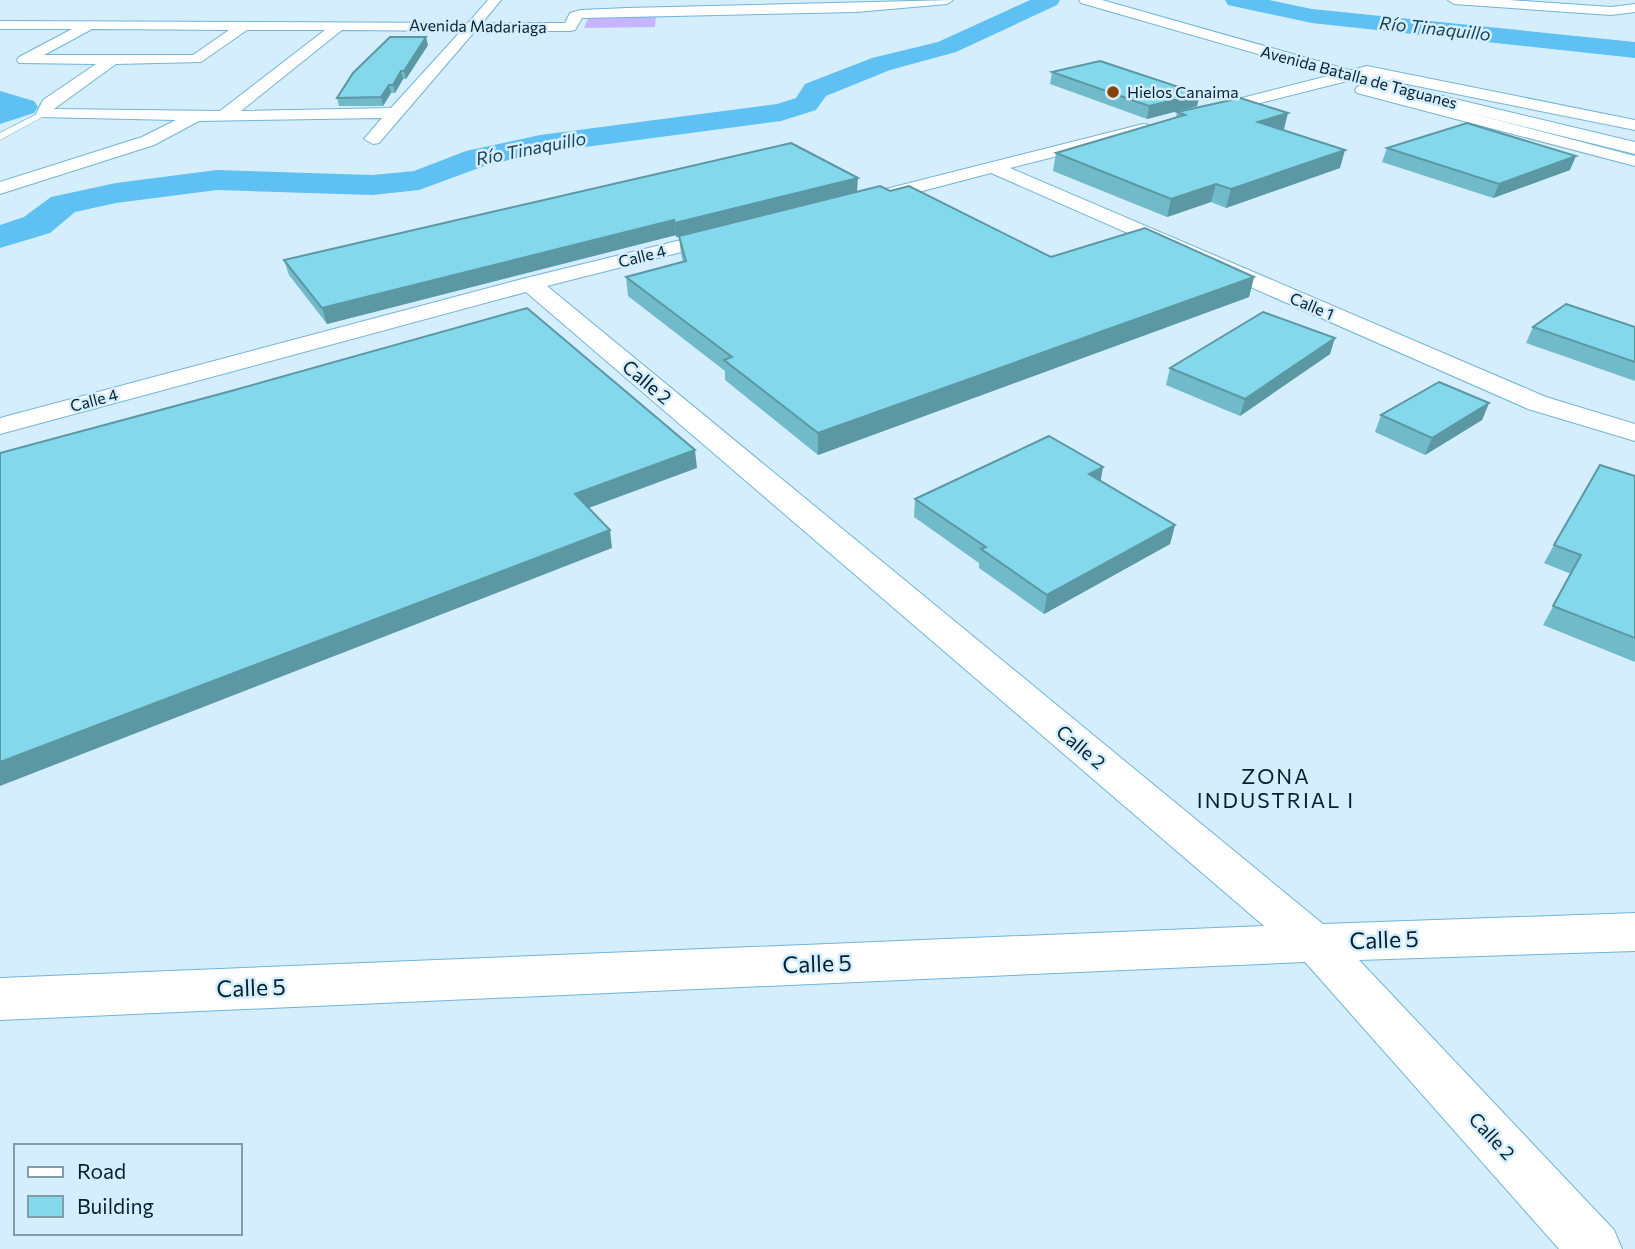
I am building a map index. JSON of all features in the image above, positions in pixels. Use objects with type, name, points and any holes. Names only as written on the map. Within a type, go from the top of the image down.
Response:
[{"type":"street","points":[[373,139],[495,0]]},
{"type":"street","name":"Avenida Madariaga","points":[[0,25],[570,27],[575,16],[581,14],[769,11],[913,5],[947,0]]},
{"type":"street","name":"Avenida Batalla de Taguanes","points":[[1086,0],[1347,75],[1635,148]]},
{"type":"street","name":"Avenida Batalla de Taguanes","points":[[1114,0],[1347,75],[1635,140]]},
{"type":"street","points":[[1454,0],[1496,10],[1545,4],[1611,11],[1635,8]]},
{"type":"street","points":[[1611,11],[1635,25]]},
{"type":"street","points":[[162,24],[181,12]]},
{"type":"street","points":[[92,24],[24,60],[196,59],[244,26]]},
{"type":"street","points":[[224,116],[340,25]]},
{"type":"street","points":[[112,60],[49,103],[44,114],[224,116],[395,113]]},
{"type":"street","points":[[1347,75],[1635,161]]},
{"type":"street","points":[[848,204],[1347,75],[1635,125]]},
{"type":"street","points":[[0,188],[148,141],[198,116]]},
{"type":"street","name":"Calle 1","points":[[994,168],[1537,403],[1635,433]]},
{"type":"street","name":"Calle 4","points":[[0,426],[530,284],[742,231]]},
{"type":"street","name":"Calle 2","points":[[530,284],[1315,943],[1595,1249]]},
{"type":"street","name":"Calle 5","points":[[0,999],[1315,943],[1635,932]]},
{"type":"lane","points":[[0,137],[44,114]]},
{"type":"shaded area","points":[[656,15],[655,27],[584,28],[589,16]]},
{"type":"building","points":[[390,37],[426,37],[404,71],[401,71],[393,85],[389,85],[381,97],[337,98],[353,73]]},
{"type":"building","points":[[1100,61],[1200,94],[1149,106],[1052,72]]},
{"type":"building","points":[[1240,98],[1288,113],[1258,122],[1345,150],[1231,189],[1216,184],[1171,199],[1056,153],[1185,115],[1177,112]]},
{"type":"building","points":[[1467,123],[1576,156],[1499,184],[1387,148]]},
{"type":"building","points":[[791,143],[858,178],[675,223],[674,220],[322,308],[284,260]]},
{"type":"building","points":[[880,186],[890,191],[909,186],[1051,257],[1145,228],[1254,277],[818,433],[724,360],[732,357],[626,277],[686,261],[679,236]]},
{"type":"building","points":[[1566,304],[1635,327],[1635,362],[1533,327]]},
{"type":"building","points":[[527,308],[695,450],[575,494],[610,530],[0,762],[0,453]]},
{"type":"building","points":[[1263,312],[1335,338],[1245,399],[1170,368]]},
{"type":"building","points":[[1439,382],[1489,403],[1432,438],[1381,415]]},
{"type":"building","points":[[1049,436],[1103,467],[1089,474],[1175,525],[1047,595],[981,549],[986,547],[915,499]]},
{"type":"building","points":[[1600,465],[1635,476],[1635,638],[1553,606],[1581,555],[1554,545]]},
{"type":"waterway","name":"Río Tinaquillo","points":[[0,237],[37,225],[63,204],[116,193],[217,180],[372,185],[419,180],[477,158],[540,144],[781,112],[806,104],[815,90],[881,64],[947,47],[1049,0]]},
{"type":"waterway","name":"Río Tinaquillo","points":[[1236,0],[1312,16],[1635,50]]},
{"type":"waterway","name":"Río Tinaquillo","points":[[0,100],[24,107],[0,115]]},
{"type":"place","name":"Hielos Canaima","points":[[1113,92]]},
{"type":"district","name":"ZONA INDUSTRIAL I","points":[[1276,789]]}]
